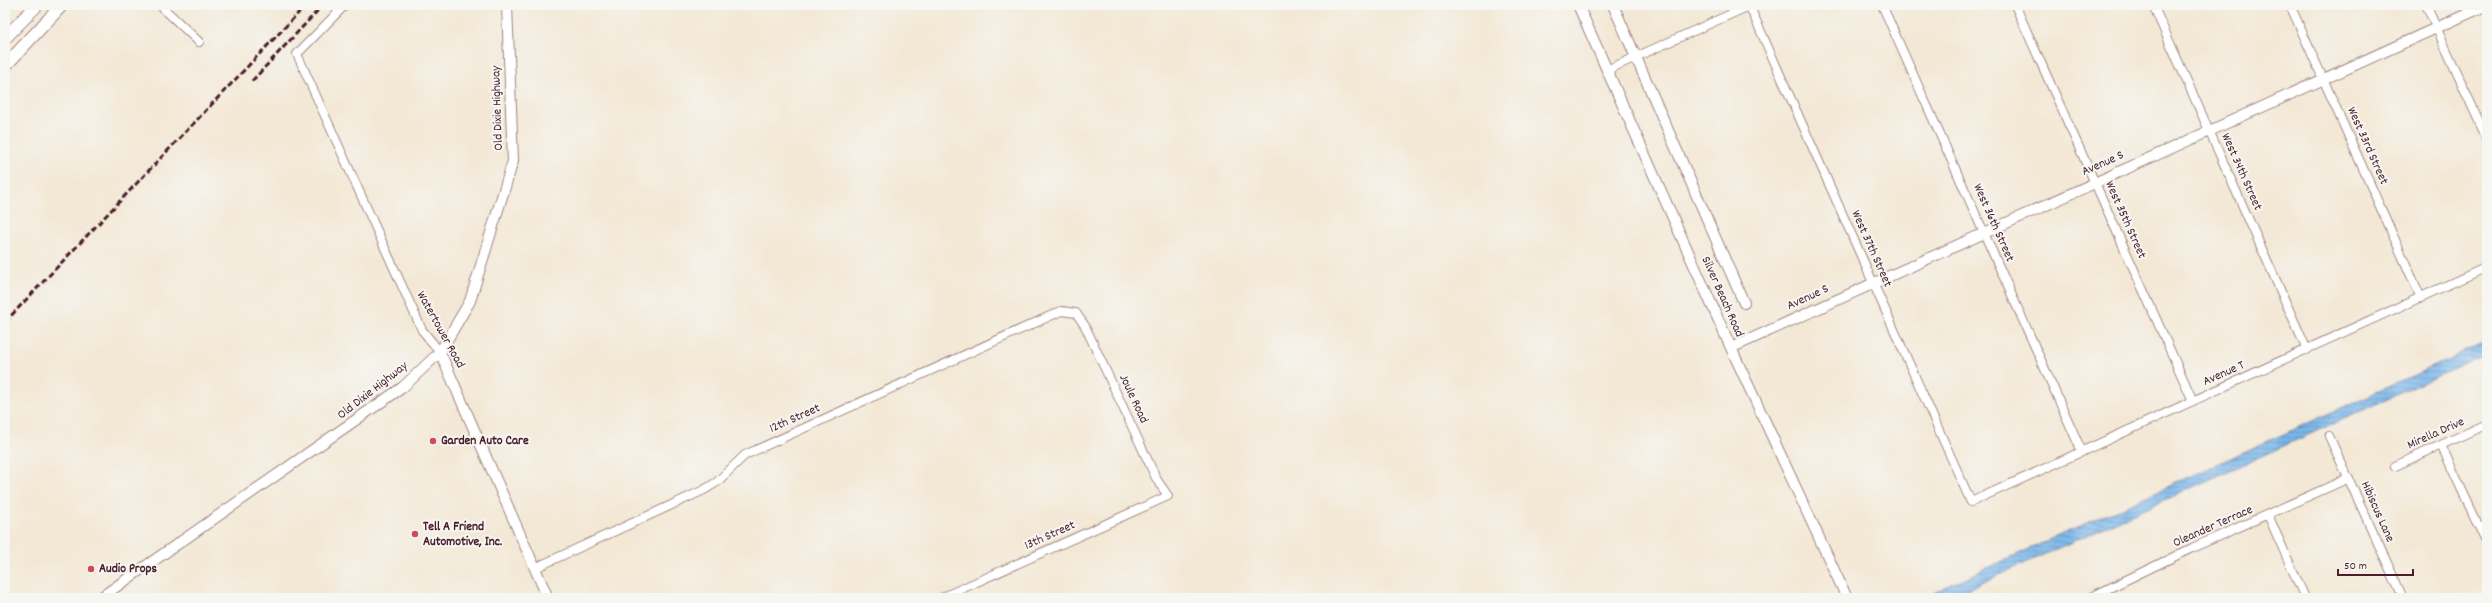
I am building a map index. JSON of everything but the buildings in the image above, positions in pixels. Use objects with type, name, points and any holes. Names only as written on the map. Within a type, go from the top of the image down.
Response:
[{"type":"main road","points":[[5,38],[37,5]]},
{"type":"main road","points":[[6,62],[62,5]]},
{"type":"street","points":[[160,5],[199,42]]},
{"type":"street","name":"Watertower Road","points":[[345,5],[298,54],[422,330],[440,352],[548,598]]},
{"type":"street","name":"Old Dixie Highway","points":[[100,598],[403,387],[440,352],[470,302],[513,161],[507,5]]},
{"type":"street","name":"Silver Beach Road","points":[[1578,5],[1731,348],[1847,598]]},
{"type":"street","name":"Silver Beach Road","points":[[1613,5],[1744,303]]},
{"type":"street","points":[[1607,70],[1637,58],[1749,5]]},
{"type":"street","name":"West 37th Street","points":[[1749,5],[1971,502]]},
{"type":"street","name":"West 36th Street","points":[[1882,5],[2082,452]]},
{"type":"street","name":"West 35th Street","points":[[2015,5],[2193,401]]},
{"type":"street","name":"West 34th Street","points":[[2153,5],[2307,350]]},
{"type":"street","name":"West 33rd Street","points":[[2290,5],[2421,298]]},
{"type":"street","points":[[2426,5],[2487,139]]},
{"type":"street","name":"Avenue S","points":[[1731,348],[2487,5]]},
{"type":"street","name":"Avenue T","points":[[1971,502],[2487,268]]},
{"type":"street","name":"12th Street","points":[[535,568],[704,490],[717,482],[744,455],[1061,311],[1076,313]]},
{"type":"street","name":"Joule Road","points":[[1076,313],[1085,326],[1157,480],[1168,496]]},
{"type":"street","name":"Mirella Drive","points":[[2395,466],[2487,424]]},
{"type":"street","name":"Hibiscus Lane","points":[[2329,436],[2403,598]]},
{"type":"street","points":[[2441,445],[2487,544]]},
{"type":"street","name":"Oleander Terrace","points":[[2088,598],[2192,548],[2349,478]]},
{"type":"street","name":"13th Street","points":[[941,598],[955,595],[1168,496]]},
{"type":"street","points":[[2268,515],[2305,598]]},
{"type":"water","points":[[2487,342],[2487,354],[1948,598],[1925,598],[1934,592]]},
{"type":"railway","points":[[5,322],[306,5]]},
{"type":"railway","points":[[252,81],[323,5]]},
{"type":"place","name":"Garden Auto Care","points":[[433,441]]},
{"type":"place","name":"Tell A Friend Automotive, Inc.","points":[[415,534]]},
{"type":"place","name":"Audio Props","points":[[91,569]]}]
